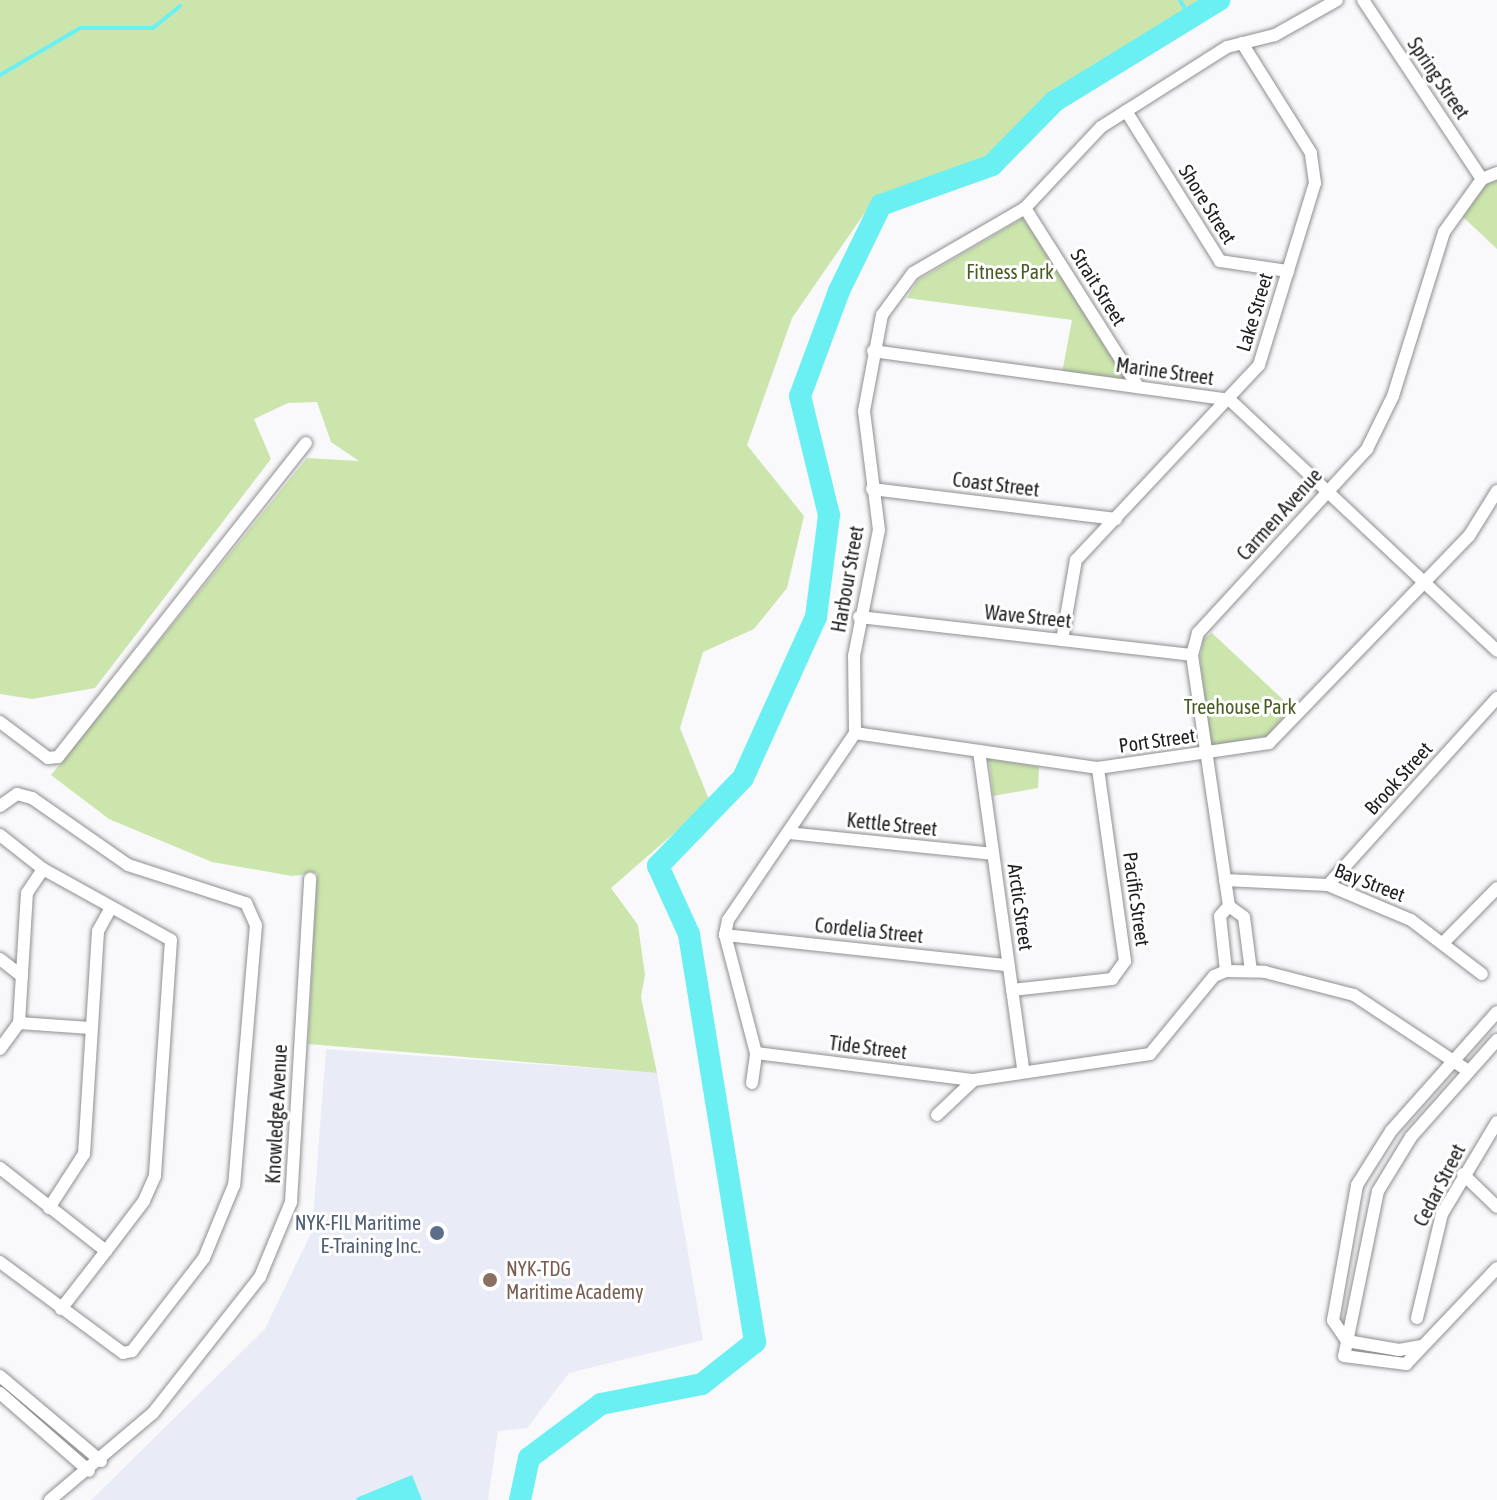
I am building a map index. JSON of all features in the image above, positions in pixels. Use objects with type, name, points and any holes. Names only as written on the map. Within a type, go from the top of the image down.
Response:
[{"type":"street","name":"Harbour Street","points":[[855,733],[859,617],[879,530],[864,411],[882,315],[904,281],[1025,208],[1101,127],[1242,43],[1275,35],[1337,0]]},
{"type":"street","name":"Spring Street","points":[[1363,0],[1482,179]]},
{"type":"street","name":"Lake Street","points":[[1062,640],[1076,560],[1230,400],[1259,365],[1288,271],[1316,170],[1242,43]]},
{"type":"street","name":"Shore Street","points":[[1126,111],[1220,261],[1288,271]]},
{"type":"street","points":[[1482,179],[1497,173]]},
{"type":"street","name":"Carmen Avenue","points":[[1192,655],[1198,633],[1327,489],[1367,449],[1379,425],[1431,262],[1482,179]]},
{"type":"street","name":"Strait Street","points":[[1025,208],[1138,387]]},
{"type":"street","name":"Marine Street","points":[[873,351],[1230,400],[1497,651]]},
{"type":"street","points":[[0,722],[48,758],[58,757],[306,443]]},
{"type":"street","name":"Coast Street","points":[[872,489],[1116,519]]},
{"type":"street","name":"Port Street","points":[[855,733],[1098,768],[1269,743],[1469,536],[1497,491]]},
{"type":"street","name":"Wave Street","points":[[859,617],[1192,655]]},
{"type":"street","points":[[1192,655],[1229,906],[1244,917],[1251,971]]},
{"type":"street","name":"Brook Street","points":[[1328,885],[1497,698]]},
{"type":"street","points":[[752,1083],[756,1053],[725,935],[728,920],[855,733]]},
{"type":"street","name":"Arctic Street","points":[[979,751],[1023,1070]]},
{"type":"street","name":"Pacific Street","points":[[1012,990],[1112,979],[1125,961],[1098,768]]},
{"type":"street","points":[[0,806],[17,794],[32,798],[128,865],[246,903],[255,913],[234,1185],[215,1239],[132,1351],[113,1350],[0,1262]]},
{"type":"street","name":"Kettle Street","points":[[788,833],[993,854]]},
{"type":"street","points":[[0,835],[43,869],[110,909],[171,940],[155,1176],[106,1251],[61,1309]]},
{"type":"street","points":[[0,1048],[19,1023],[27,893],[43,869]]},
{"type":"street","name":"Knowledge Avenue","points":[[50,1500],[101,1461],[153,1413],[260,1277],[291,1202],[310,879]]},
{"type":"street","name":"Bay Street","points":[[1225,880],[1328,885],[1445,941],[1482,974]]},
{"type":"street","points":[[1445,941],[1497,888]]},
{"type":"street","points":[[1226,971],[1220,916],[1229,906]]},
{"type":"street","points":[[49,1208],[84,1154],[98,931],[110,909]]},
{"type":"street","name":"Cordelia Street","points":[[725,935],[1008,965]]},
{"type":"street","points":[[0,959],[22,976]]},
{"type":"street","points":[[937,1115],[974,1080],[1023,1070],[1150,1054],[1214,976],[1226,971],[1251,971],[1354,995],[1467,1070]]},
{"type":"street","points":[[1422,1346],[1399,1350],[1347,1341],[1333,1320],[1357,1185],[1391,1131],[1450,1060],[1497,1012]]},
{"type":"street","points":[[19,1023],[90,1028]]},
{"type":"street","points":[[1497,1040],[1467,1070],[1411,1137],[1378,1191],[1344,1356],[1406,1364],[1497,1268]]},
{"type":"street","name":"Tide Street","points":[[756,1053],[974,1080]]},
{"type":"street","name":"Cedar Street","points":[[1417,1318],[1430,1246],[1463,1174],[1497,1122]]},
{"type":"street","points":[[0,1168],[106,1251]]},
{"type":"street","points":[[1463,1174],[1497,1207]]},
{"type":"street","points":[[0,1376],[101,1461]]},
{"type":"street","points":[[0,1393],[89,1471]]},
{"type":"shaded area","name":"NYK-TDG Maritime Academy","points":[[326,1049],[657,1073],[703,1340],[569,1373],[527,1428],[498,1431],[488,1500],[91,1500],[265,1329],[312,1231]]},
{"type":"green space","points":[[0,0],[1220,0],[1116,58],[1055,101],[992,165],[928,183],[866,211],[792,318],[747,445],[804,516],[787,588],[754,629],[703,652],[680,728],[710,802],[611,888],[638,925],[645,975],[641,997],[657,1073],[308,1044],[317,873],[292,876],[212,862],[109,819],[51,775],[307,458],[359,461],[331,442],[317,402],[288,403],[254,419],[271,459],[95,688],[32,699],[0,694]]},
{"type":"green space","points":[[1497,180],[1497,249],[1462,216],[1484,185]]},
{"type":"green space","name":"Fitness Park","points":[[1023,218],[1132,383],[1062,373],[1072,320],[907,298],[918,280]]},
{"type":"green space","name":"Treehouse Park","points":[[1212,633],[1292,708],[1267,736],[1210,747],[1200,658],[1203,639]]},
{"type":"green space","points":[[989,759],[1039,767],[1038,788],[993,796]]},
{"type":"water","points":[[412,1475],[422,1500],[356,1498]]},
{"type":"waterway","points":[[1180,0],[1189,16]]},
{"type":"waterway","points":[[520,1500],[529,1458],[601,1404],[702,1384],[755,1342],[689,934],[658,866],[743,778],[816,617],[829,515],[800,396],[839,291],[881,205],[992,165],[1055,101],[1219,0]]},
{"type":"waterway","points":[[0,75],[80,28],[153,28],[180,6]]},
{"type":"place","name":"NYK-FIL Maritime E-Training Inc.","points":[[437,1233]]},
{"type":"place","name":"NYK-TDG Maritime Academy","points":[[490,1280]]}]
